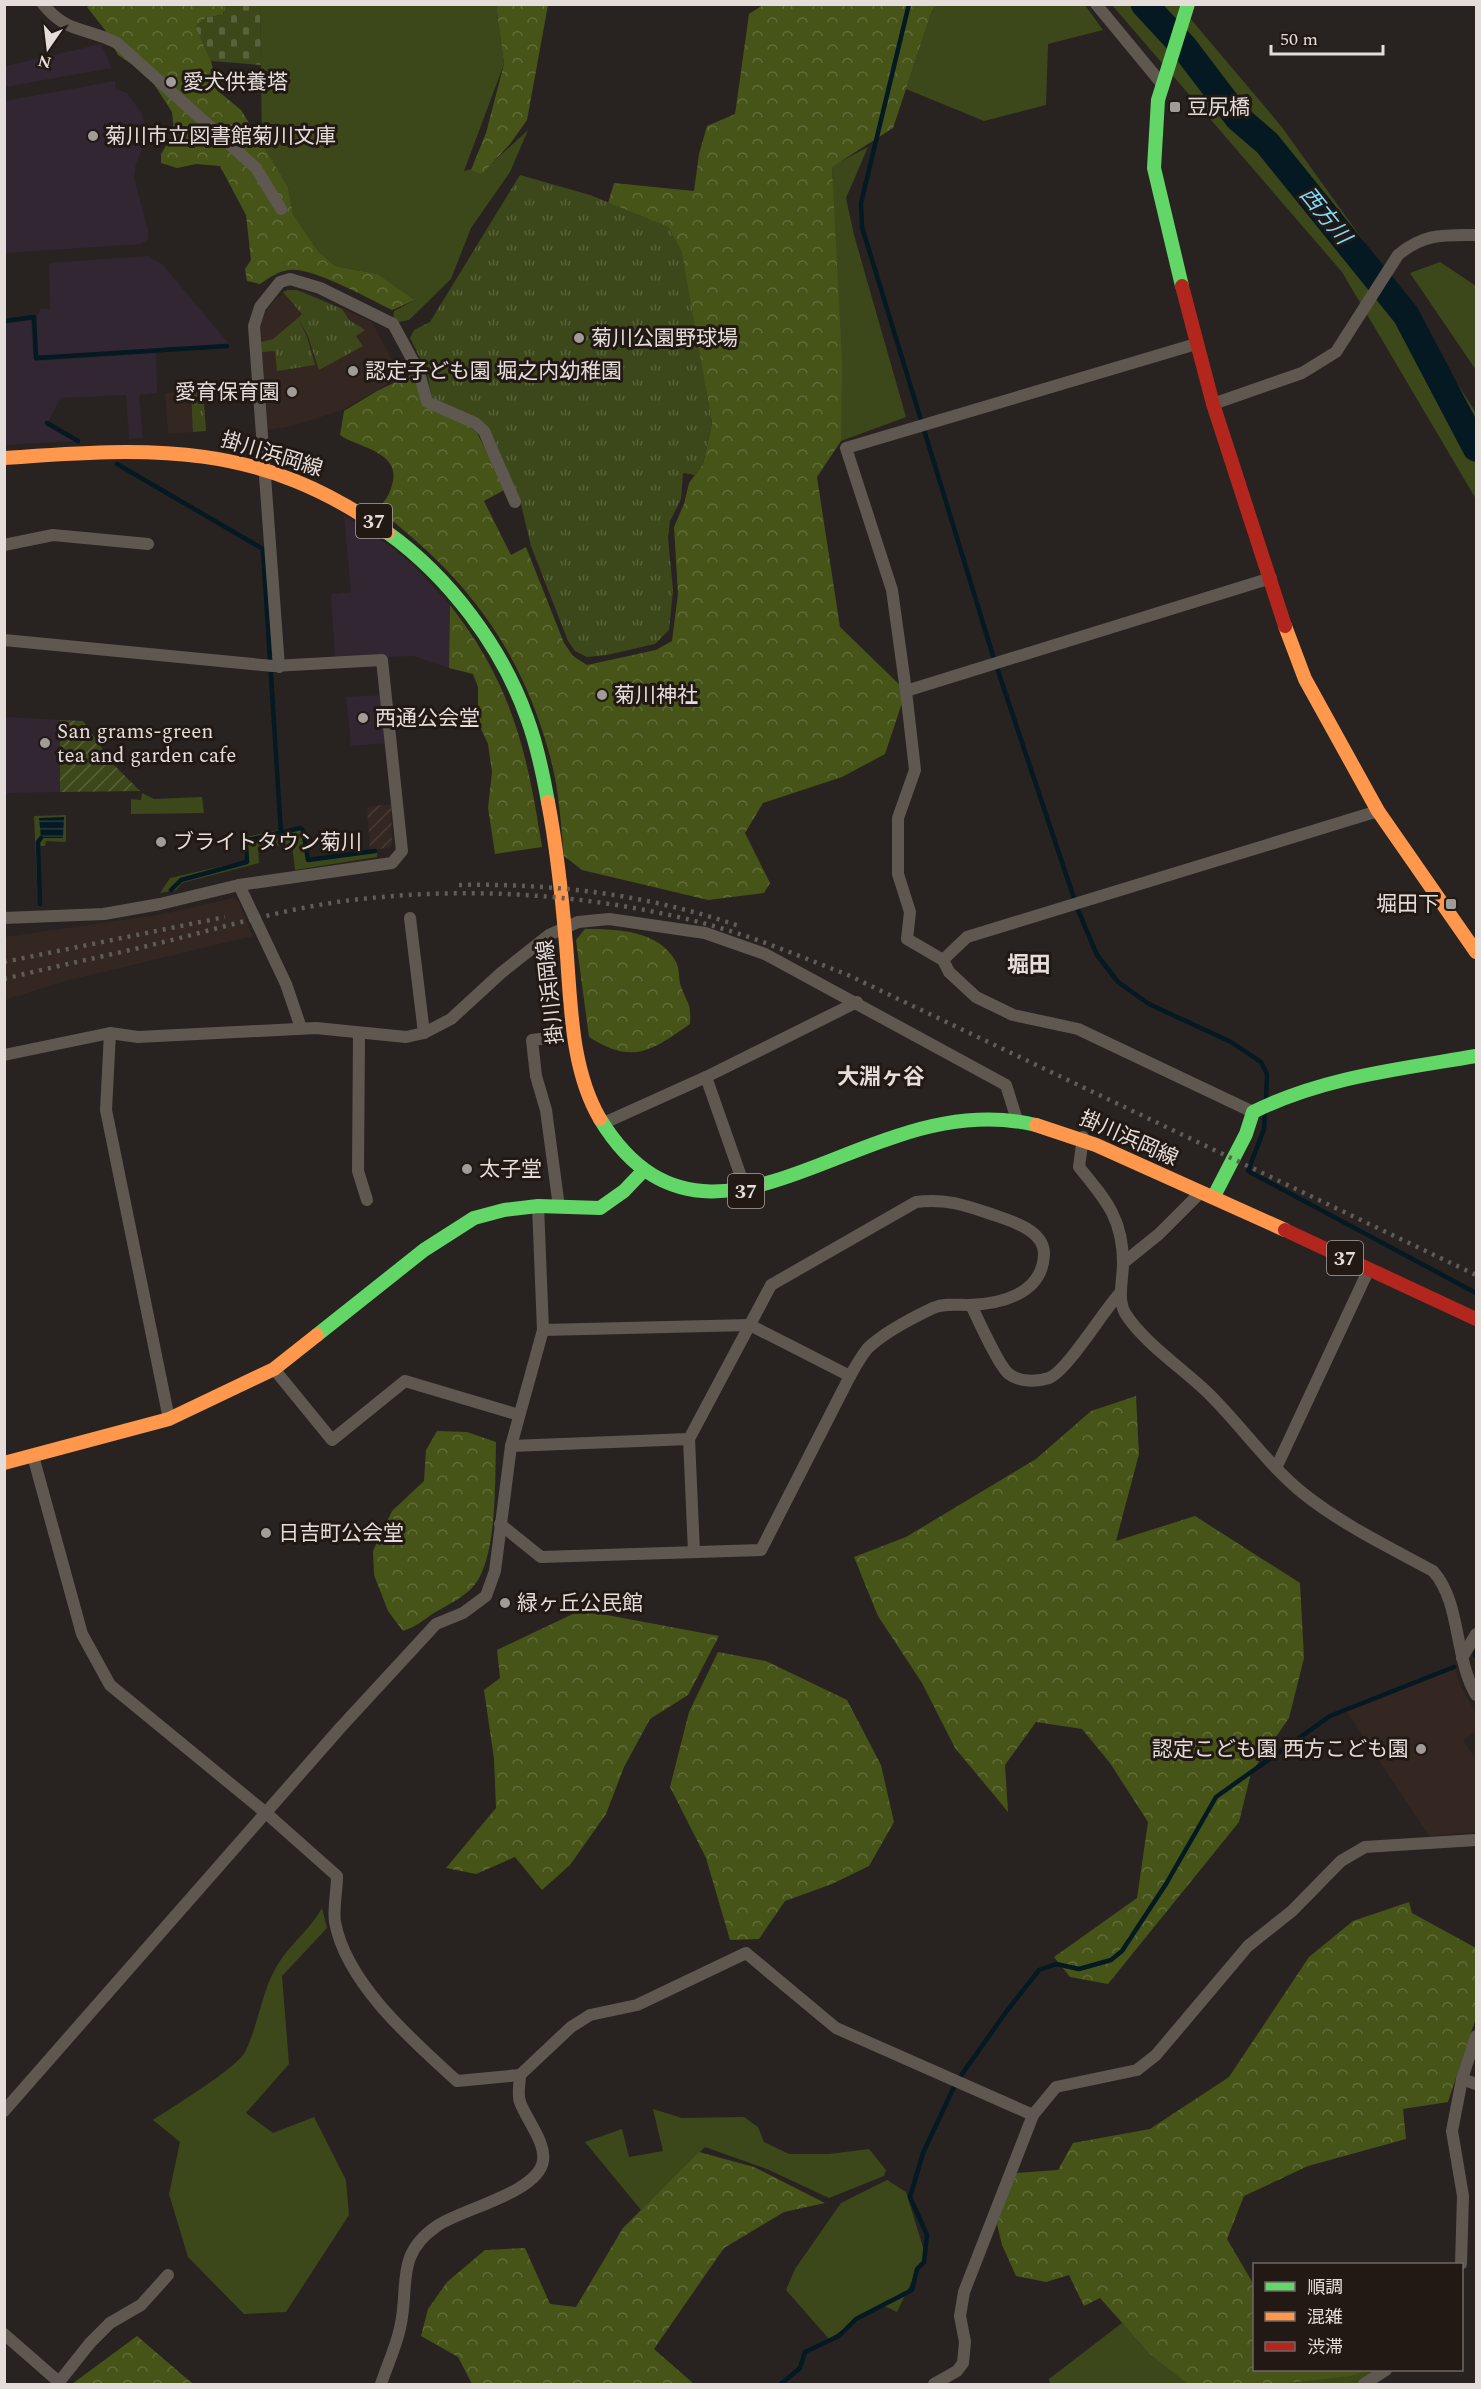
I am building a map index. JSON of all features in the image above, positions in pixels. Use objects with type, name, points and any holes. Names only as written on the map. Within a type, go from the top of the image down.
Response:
[{"type":"street","points":[[43,4],[57,21],[65,26],[98,33],[117,43],[256,168],[281,209]]},
{"type":"street","points":[[1096,4],[1163,81]]},
{"type":"street","points":[[1188,5],[1158,100],[1154,168],[1196,344],[1213,404],[1271,578],[1292,650],[1305,679],[1378,812],[1476,952]]},
{"type":"street","points":[[1213,404],[1302,373],[1336,352],[1398,255],[1411,245],[1434,235],[1476,235]]},
{"type":"street","points":[[273,666],[264,470],[254,326],[260,307],[280,282],[290,279],[328,291],[393,324],[419,372],[427,402],[430,406],[475,423],[484,431],[515,502]]},
{"type":"street","points":[[1196,344],[922,423],[846,448],[892,590],[906,691],[915,770],[898,818],[898,874],[910,912],[907,939],[944,960],[949,972],[961,984],[985,1001],[1013,1015],[1078,1029],[1253,1112]]},
{"type":"street","name":"掛川浜岡線","points":[[4,458],[141,451],[181,452],[223,458],[264,470],[321,490],[381,525],[421,558],[458,598],[498,658],[528,719],[539,760],[554,846],[566,946],[571,1023],[585,1087],[604,1123],[627,1156],[644,1170],[664,1181],[685,1188],[720,1193],[746,1191],[783,1182],[882,1140],[931,1125],[972,1120],[1017,1120],[1083,1137],[1201,1192],[1215,1196],[1476,1319]]},
{"type":"street","points":[[4,544],[53,535],[148,544]]},
{"type":"street","points":[[906,691],[1271,578]]},
{"type":"street","points":[[4,640],[273,666],[382,660],[402,851],[392,864],[239,885],[176,901],[104,914],[4,918]]},
{"type":"street","points":[[944,960],[967,937],[1378,812]]},
{"type":"street","points":[[239,885],[286,984],[301,1028]]},
{"type":"street","points":[[410,918],[424,1033]]},
{"type":"street","points":[[4,1055],[110,1033],[138,1037],[301,1028],[406,1037],[424,1033],[451,1020],[501,973],[549,935],[578,922],[591,919],[693,931],[736,942],[765,954],[1006,1085],[1017,1120]]},
{"type":"street","points":[[604,1123],[706,1077],[857,1002]]},
{"type":"street","points":[[110,1033],[106,1110],[169,1419]]},
{"type":"street","points":[[359,1034],[358,1171],[367,1200]]},
{"type":"street","points":[[557,1036],[532,1040],[536,1076],[546,1110],[559,1207]]},
{"type":"street","points":[[1215,1196],[1246,1134],[1253,1112],[1269,1103],[1287,1095],[1349,1080],[1476,1056]]},
{"type":"street","points":[[706,1077],[746,1191]]},
{"type":"street","points":[[1083,1137],[1079,1167],[1112,1209],[1120,1231],[1123,1263],[1120,1293],[1125,1312],[1208,1393],[1276,1468],[1304,1493],[1347,1523],[1433,1571],[1442,1581],[1449,1598],[1462,1658],[1469,1682],[1476,1695]]},
{"type":"street","points":[[4,1463],[169,1419],[274,1369],[452,1230],[474,1218],[504,1210],[538,1206],[600,1208],[624,1191],[644,1170]]},
{"type":"street","points":[[1123,1263],[1159,1234],[1201,1192]]},
{"type":"street","points":[[500,1524],[541,1557],[761,1550],[850,1376],[867,1350],[936,1307],[971,1305],[1014,1298],[1033,1284],[1043,1265],[1044,1247],[1032,1231],[962,1204],[936,1199],[916,1202],[771,1285],[690,1439],[694,1552]]},
{"type":"street","points":[[4,2111],[436,1624],[463,1613],[486,1596],[495,1571],[511,1446],[543,1330],[538,1206]]},
{"type":"street","points":[[1276,1468],[1369,1269]]},
{"type":"street","points":[[971,1305],[1008,1374],[1023,1381],[1050,1377],[1063,1367],[1106,1307],[1120,1293]]},
{"type":"street","points":[[543,1330],[750,1325],[850,1376]]},
{"type":"street","points":[[274,1369],[332,1440],[405,1382],[519,1414]]},
{"type":"street","points":[[511,1446],[690,1439]]},
{"type":"street","points":[[33,1456],[82,1634],[110,1685],[266,1813],[337,1876],[334,1919],[339,1941],[370,1993],[407,2037],[457,2081],[520,2075],[571,2027],[590,2015],[637,2005],[746,1953],[836,2028],[1033,2115]]},
{"type":"street","points":[[1462,1658],[1476,1636]]},
{"type":"street","points":[[934,2385],[957,2371],[963,2363],[965,2342],[960,2316],[964,2292],[1033,2115],[1056,2087],[1137,2070],[1156,2055],[1248,1946],[1292,1911],[1341,1861],[1365,1847],[1476,1840]]},
{"type":"street","points":[[1461,2263],[1463,2196],[1452,2131],[1462,2079],[1476,2036]]},
{"type":"street","points":[[381,2385],[400,2331],[404,2274],[411,2252],[437,2225],[500,2198],[535,2178],[543,2161],[540,2144],[519,2099],[520,2075]]},
{"type":"street","points":[[1462,2079],[1476,2084]]},
{"type":"street","points":[[4,2334],[59,2382],[103,2329],[141,2305],[168,2275]]},
{"type":"street","points":[[1364,2385],[1385,2371]]},
{"type":"shaded area","points":[[101,44],[112,68],[5,87],[5,66]]},
{"type":"shaded area","points":[[115,81],[116,89],[127,93],[142,114],[145,124],[145,143],[136,164],[134,177],[148,239],[141,244],[5,253],[5,101]]},
{"type":"shaded area","points":[[148,256],[162,264],[229,344],[38,356],[36,317],[41,309],[50,309],[49,263]]},
{"type":"shaded area","points":[[287,289],[306,292],[372,322],[401,376],[343,410],[292,426],[266,430],[259,329],[263,316],[272,303]]},
{"type":"shaded area","points":[[31,320],[34,361],[156,353],[157,393],[139,395],[143,438],[129,439],[126,395],[61,398],[46,425],[74,441],[5,445],[5,324]]},
{"type":"shaded area","points":[[203,390],[206,431],[168,434],[165,393]]},
{"type":"shaded area","points":[[344,515],[394,549],[416,568],[450,605],[449,668],[413,656],[335,659],[331,594],[351,592]]},
{"type":"shaded area","points":[[382,695],[386,743],[351,746],[346,697]]},
{"type":"shaded area","points":[[5,717],[83,721],[112,763],[140,791],[5,793]]},
{"type":"shaded area","points":[[391,804],[392,844],[389,848],[370,850],[367,807]]},
{"type":"shaded area","points":[[233,898],[238,901],[253,936],[66,981],[5,1000],[5,937],[158,915]]},
{"type":"shaded area","name":"認定こども園 西方こども園","points":[[1455,1669],[1461,1687],[1476,1713],[1476,1731],[1463,1740],[1476,1759],[1476,1832],[1429,1836],[1346,1710]]},
{"type":"green space","points":[[91,4],[225,5],[223,15],[207,17],[196,27],[211,61],[218,91],[241,110],[288,187],[293,214],[318,251],[335,266],[378,274],[415,300],[392,310],[326,278],[299,270],[281,272],[260,284],[247,281],[245,269],[251,260],[246,215],[220,166],[196,164],[177,168],[161,163],[161,154],[174,133],[172,112],[148,75],[118,55],[105,30],[87,7]]},
{"type":"green space","points":[[225,5],[260,5],[261,65],[211,61],[195,26],[207,17],[223,15]]},
{"type":"green space","points":[[260,5],[496,5],[504,64],[464,171],[491,164],[528,130],[510,172],[471,228],[451,279],[409,320],[393,323],[394,311],[415,300],[378,274],[335,266],[318,251],[293,214],[288,187],[262,147]]},
{"type":"green space","points":[[496,5],[548,5],[527,120],[510,144],[482,174],[471,170],[486,133],[504,64]]},
{"type":"green space","points":[[763,5],[934,5],[893,128],[832,167],[842,363],[841,441],[817,477],[840,627],[906,691],[885,754],[842,777],[763,803],[745,833],[770,883],[764,893],[708,900],[582,870],[564,856],[558,796],[551,760],[539,720],[507,650],[464,589],[438,561],[377,509],[386,499],[392,485],[393,471],[390,463],[375,451],[340,435],[344,411],[377,391],[415,373],[424,407],[469,426],[477,433],[506,489],[484,501],[511,555],[526,547],[564,643],[573,656],[587,665],[656,650],[672,641],[678,594],[674,527],[684,504],[689,483],[703,464],[712,423],[693,321],[608,203],[614,183],[694,191],[699,154],[707,126],[735,114],[749,14]]},
{"type":"green space","points":[[934,5],[1085,5],[1103,30],[1048,44],[1046,105],[984,121],[906,89]]},
{"type":"green space","points":[[1112,5],[1179,5],[1281,126],[1393,282],[1476,413],[1476,499],[1342,272]]},
{"type":"green space","points":[[868,147],[846,198],[854,235],[906,417],[841,441],[832,166]]},
{"type":"green space","points":[[520,175],[590,195],[669,227],[682,252],[712,423],[703,464],[695,475],[683,473],[681,499],[670,521],[668,538],[673,590],[669,630],[655,644],[587,657],[575,651],[568,641],[531,546],[520,500],[495,441],[488,428],[432,399],[427,372],[410,338],[414,330],[430,322]]},
{"type":"green space","points":[[1440,262],[1476,286],[1476,370],[1410,273]]},
{"type":"green space","points":[[297,290],[342,309],[349,320],[365,330],[356,336],[363,346],[319,370],[308,336],[298,318],[302,314],[283,292]]},
{"type":"green space","points":[[298,318],[307,337],[315,365],[277,371],[275,351],[261,352],[261,342],[273,339]]},
{"type":"green space","points":[[203,390],[206,431],[193,432],[191,391]]},
{"type":"green space","points":[[450,605],[488,663],[514,720],[530,780],[542,847],[495,854],[488,808],[492,772],[488,744],[478,722],[478,687],[473,674],[449,668]]},
{"type":"green space","points":[[60,720],[83,721],[113,764],[140,791],[60,792]]},
{"type":"green space","points":[[142,793],[154,799],[202,797],[204,813],[131,814],[131,799],[141,800]]},
{"type":"green space","points":[[66,815],[66,842],[46,841],[45,846],[40,846],[41,904],[38,904],[34,816]]},
{"type":"green space","points":[[300,826],[304,829],[309,859],[377,850],[377,857],[295,870],[292,844],[258,848],[259,863],[182,883],[176,890],[160,893],[170,878],[245,861],[241,838]]},
{"type":"green space","points":[[585,929],[623,931],[648,937],[669,951],[676,962],[681,986],[690,1008],[690,1024],[664,1041],[641,1051],[618,1051],[589,1037],[576,940]]},
{"type":"green space","points":[[1136,1396],[1139,1454],[1116,1541],[1195,1516],[1300,1583],[1304,1658],[1289,1718],[1251,1773],[1239,1822],[1108,1984],[1070,1977],[1054,1957],[1137,1898],[1148,1822],[1110,1763],[1082,1729],[1036,1722],[1005,1765],[1008,1812],[955,1748],[922,1683],[878,1616],[854,1557],[906,1537],[1036,1459],[1091,1411]]},
{"type":"green space","points":[[437,1431],[467,1432],[496,1442],[495,1494],[489,1550],[478,1580],[469,1591],[403,1631],[388,1611],[374,1575],[373,1551],[392,1511],[424,1481],[426,1450]]},
{"type":"green space","points":[[577,1612],[596,1613],[719,1636],[688,1695],[650,1719],[624,1767],[606,1814],[570,1865],[542,1890],[515,1857],[476,1874],[446,1868],[496,1808],[494,1759],[484,1690],[500,1678],[497,1650]]},
{"type":"green space","points":[[718,1652],[766,1661],[847,1700],[881,1765],[894,1822],[869,1866],[832,1884],[785,1901],[759,1939],[730,1940],[706,1858],[670,1787],[689,1712]]},
{"type":"green space","points":[[1409,1902],[1412,1913],[1476,1948],[1476,2018],[1448,2102],[1403,2109],[1406,2139],[1308,2166],[1244,2196],[1227,2239],[1253,2283],[1253,2371],[1368,2371],[1350,2376],[1278,2384],[1188,2384],[1150,2354],[1100,2298],[1084,2306],[1069,2275],[1046,2282],[1016,2276],[1002,2245],[997,2224],[1015,2173],[1058,2170],[1073,2143],[1150,2129],[1229,2077],[1309,1957],[1353,1921]]},
{"type":"green space","points":[[322,1908],[327,1928],[282,1976],[289,2064],[246,2113],[273,2133],[314,2117],[346,2180],[349,2215],[286,2312],[244,2314],[188,2257],[169,2194],[180,2142],[153,2120],[230,2068],[245,2052],[275,1969]]},
{"type":"green space","points":[[653,2109],[682,2118],[744,2117],[758,2127],[764,2142],[789,2154],[829,2154],[869,2149],[886,2170],[884,2176],[829,2198],[767,2169],[705,2147],[641,2210],[585,2142],[622,2129],[629,2157],[663,2151]]},
{"type":"green space","points":[[699,2152],[754,2167],[825,2203],[784,2212],[724,2248],[654,2349],[694,2384],[472,2384],[458,2357],[421,2336],[428,2309],[447,2282],[485,2250],[525,2248],[550,2304],[576,2307],[623,2228]]},
{"type":"green space","points":[[887,2180],[906,2192],[925,2254],[897,2312],[880,2304],[829,2339],[786,2290],[795,2269],[841,2203]]},
{"type":"green space","points":[[1122,2323],[1190,2384],[1050,2384],[1049,2379]]},
{"type":"green space","points":[[137,2336],[193,2384],[72,2384]]},
{"type":"green space","points":[[1358,2371],[1375,2371],[1366,2384],[1278,2384]]},
{"type":"water","points":[[64,817],[63,838],[41,838],[39,818]]},
{"type":"waterway","points":[[909,4],[861,203],[862,227],[994,659],[1078,910],[1097,955],[1118,982],[1149,1004],[1231,1042],[1261,1062],[1267,1074],[1266,1101]]},
{"type":"waterway","name":"西方川","points":[[1144,4],[1184,47],[1238,118],[1267,143],[1406,315],[1476,448]]},
{"type":"waterway","points":[[4,321],[34,317],[36,358],[227,346]]},
{"type":"waterway","points":[[47,423],[78,441]]},
{"type":"waterway","points":[[117,464],[263,549],[281,834]]},
{"type":"waterway","points":[[171,890],[181,880],[247,862],[246,844],[249,840],[300,828],[303,830],[308,860],[375,851]]},
{"type":"waterway","points":[[40,904],[38,842],[41,838]]},
{"type":"waterway","points":[[1265,1109],[1264,1129],[1248,1171],[1476,1293]]},
{"type":"waterway","points":[[960,2077],[1039,1970],[1056,1964],[1079,1969],[1111,1960],[1122,1951],[1166,1884],[1216,1797],[1330,1716],[1454,1667]]},
{"type":"waterway","points":[[781,2384],[800,2368],[805,2352],[839,2336],[856,2319],[912,2290],[917,2269],[924,2262],[927,2235],[910,2197],[923,2153],[954,2087]]},
{"type":"railway","points":[[459,885],[531,886],[602,893],[673,907],[742,927]]},
{"type":"railway","points":[[4,979],[271,915],[371,898],[453,893],[536,896],[618,905],[659,913],[737,933],[848,975],[1476,1275]]},
{"type":"railway","points":[[4,962],[225,917]]},
{"type":"traffic: fast","points":[[1182,286],[1154,168],[1158,100],[1188,4]]},
{"type":"traffic: fast","points":[[388,533],[432,570],[452,592],[471,615],[503,665],[531,728],[548,802]]},
{"type":"traffic: fast","points":[[1214,1196],[1246,1134],[1253,1112],[1280,1100],[1334,1082],[1476,1056]]},
{"type":"traffic: fast","points":[[600,1119],[631,1159],[665,1182],[701,1191],[738,1189],[777,1180],[857,1150],[931,1126],[983,1120],[1036,1125]]},
{"type":"traffic: fast","points":[[317,1335],[424,1250],[474,1218],[504,1210],[538,1206],[600,1208],[624,1191],[644,1170]]},
{"type":"traffic: slow","points":[[4,458],[109,452],[204,457],[250,466],[295,481],[341,503],[388,533]]},
{"type":"traffic: slow","points":[[1285,626],[1305,679],[1378,811],[1476,952]]},
{"type":"traffic: slow","points":[[548,802],[561,891],[577,1056],[590,1099],[600,1119]]},
{"type":"traffic: slow","points":[[1036,1125],[1096,1145],[1285,1230]]},
{"type":"traffic: slow","points":[[4,1463],[169,1419],[274,1369],[317,1335]]},
{"type":"traffic: jam","points":[[1182,286],[1213,404],[1285,626]]},
{"type":"traffic: jam","points":[[1285,1230],[1476,1319]]},
{"type":"place","name":"愛犬供養塔","points":[[171,82]]},
{"type":"place","name":"豆尻橋","points":[[1175,107]]},
{"type":"place","name":"菊川市立図書館菊川文庫","points":[[93,136]]},
{"type":"place","name":"菊川公園野球場","points":[[579,338]]},
{"type":"place","name":"認定子ども園 堀之内幼稚園","points":[[353,371]]},
{"type":"place","name":"愛育保育園","points":[[292,392]]},
{"type":"place","name":"菊川神社","points":[[602,695]]},
{"type":"place","name":"西通公会堂","points":[[363,718]]},
{"type":"place","name":"San grams-green tea and garden cafe","points":[[45,743]]},
{"type":"place","name":"ブライトタウン菊川","points":[[161,842]]},
{"type":"place","name":"堀田下","points":[[1451,904]]},
{"type":"place","name":"太子堂","points":[[467,1169]]},
{"type":"place","name":"日吉町公会堂","points":[[266,1533]]},
{"type":"place","name":"緑ヶ丘公民館","points":[[505,1603]]},
{"type":"place","name":"認定こども園 西方こども園","points":[[1421,1749]]},
{"type":"district","name":"堀田","points":[[1029,964]]},
{"type":"district","name":"大淵ヶ谷","points":[[881,1076]]}]
